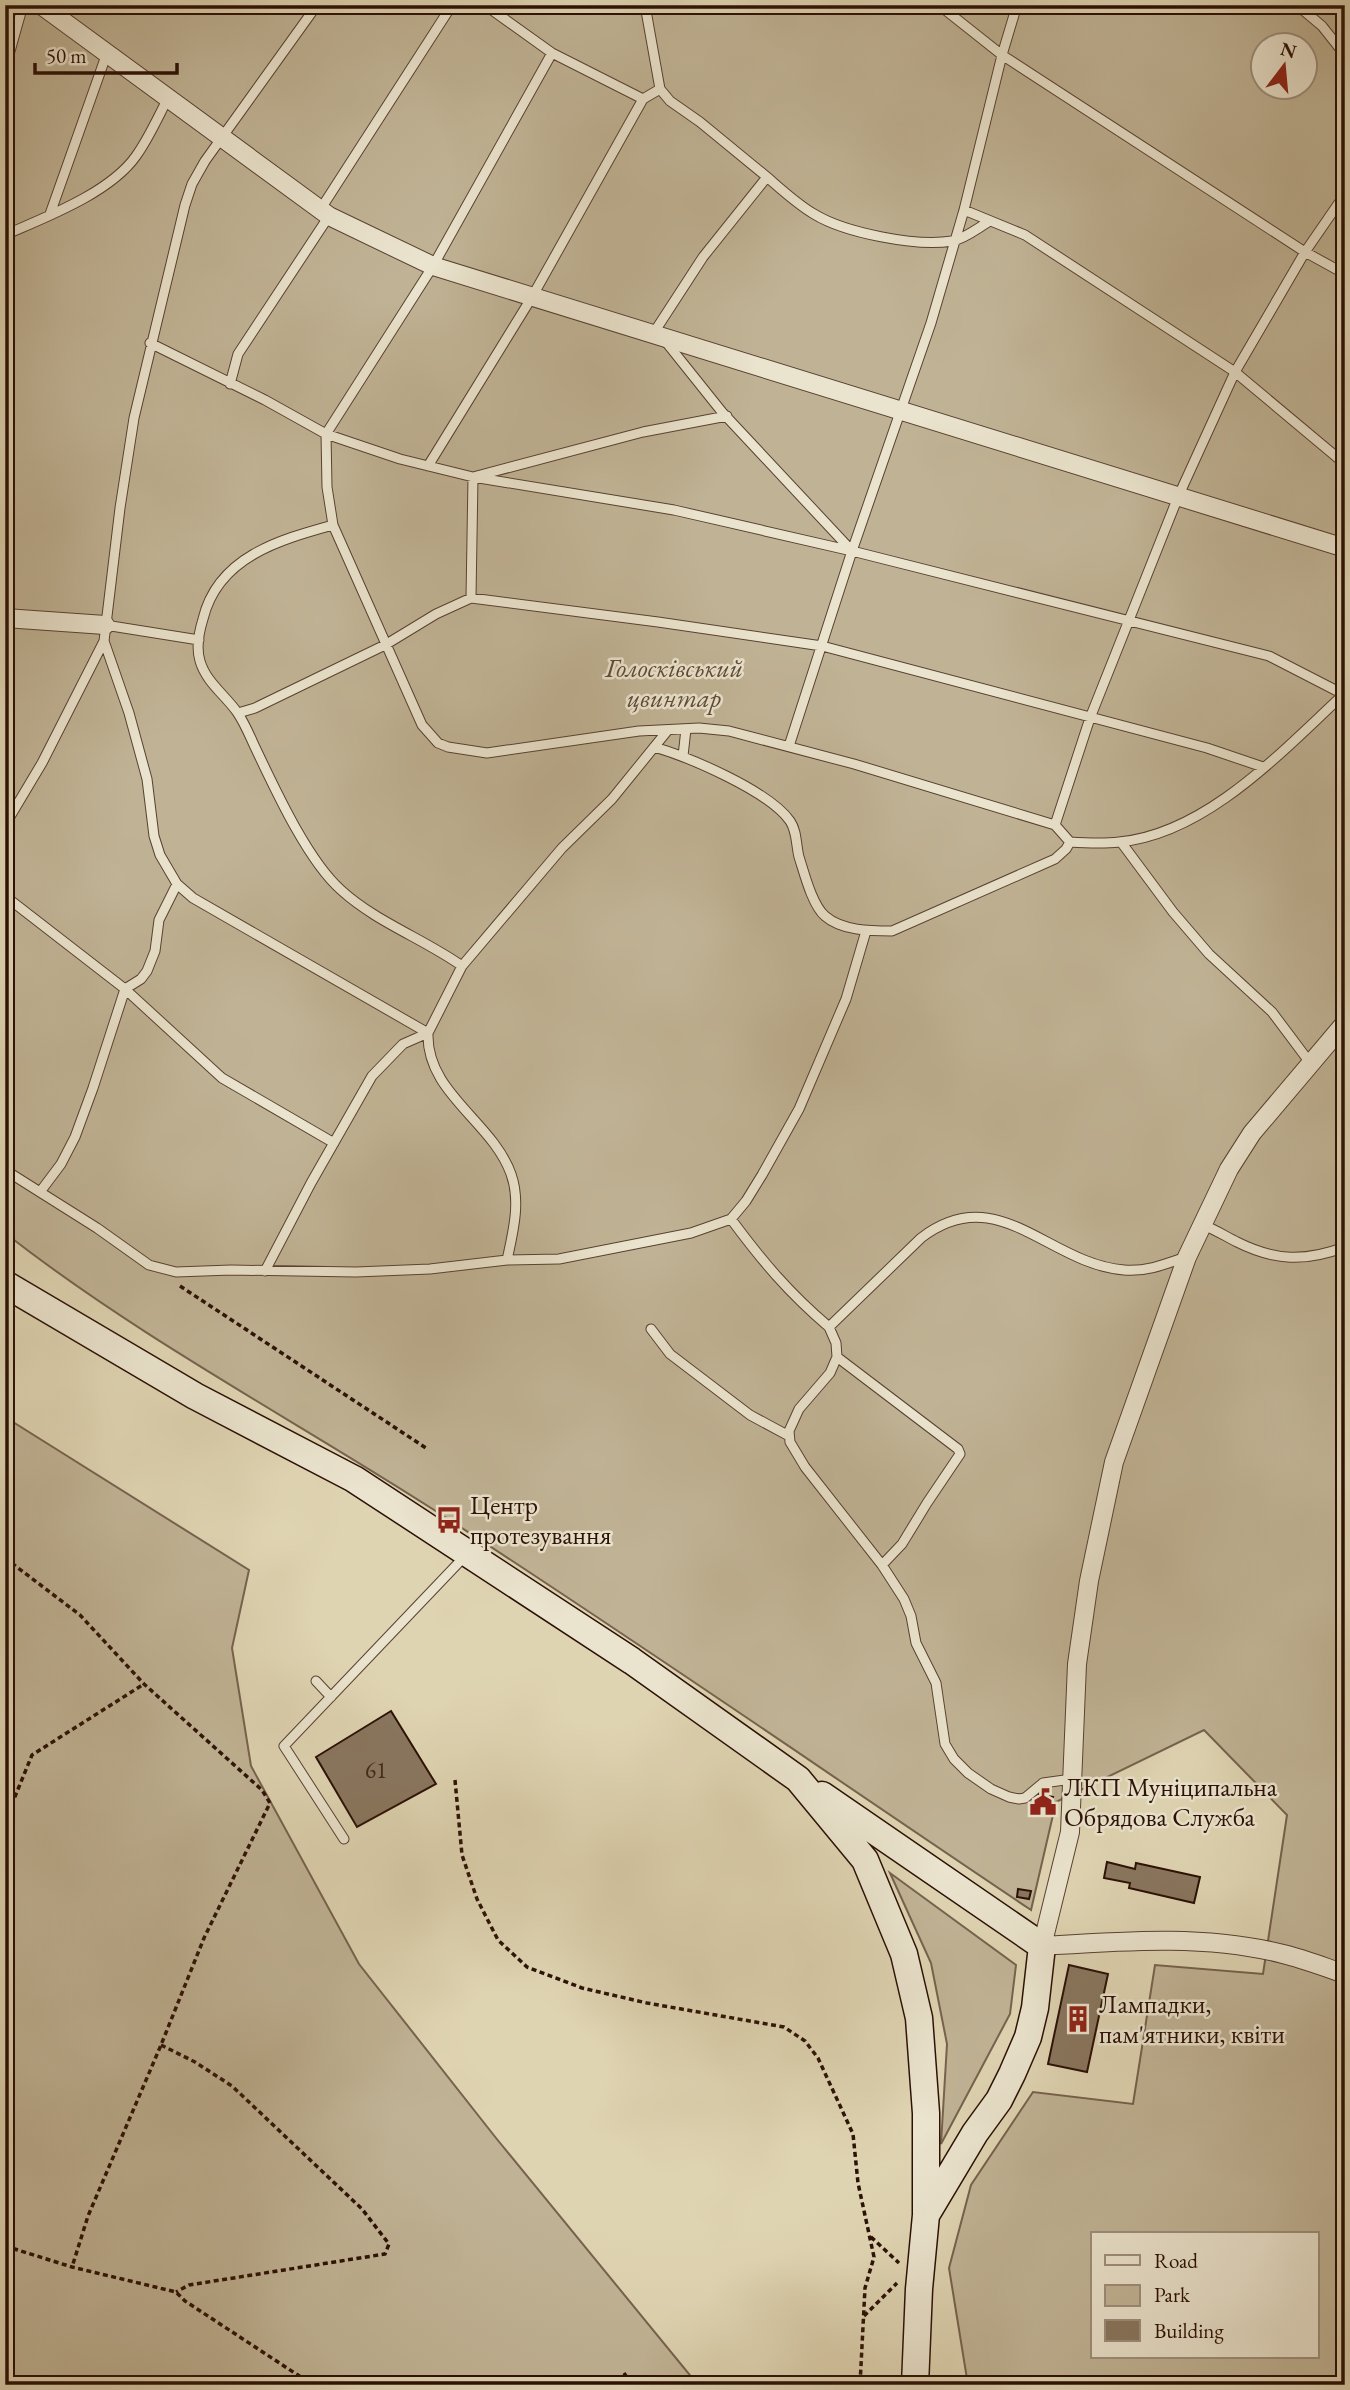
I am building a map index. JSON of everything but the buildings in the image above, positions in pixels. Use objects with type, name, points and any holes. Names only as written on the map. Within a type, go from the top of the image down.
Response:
[{"type":"street","points":[[41,5],[325,213],[433,266],[1345,548]]},
{"type":"street","points":[[5,618],[105,633]]},
{"type":"street","points":[[926,2215],[975,2133],[999,2101],[1028,2036],[1035,2008],[1042,1946],[1070,1832],[1077,1664],[1089,1581],[1114,1462],[1187,1257],[1229,1169],[1252,1133],[1343,1029]]},
{"type":"street","points":[[5,1284],[195,1396],[354,1479],[632,1661],[1042,1946],[1113,1941],[1215,1942],[1282,1954],[1345,1974]]},
{"type":"street","points":[[799,1779],[865,1860],[904,1954],[919,2018],[926,2113],[926,2215],[919,2289],[915,2385]]},
{"type":"lane","points":[[5,69],[23,5]]},
{"type":"lane","points":[[5,825],[42,762],[105,633],[134,418],[150,343],[192,184],[317,5]]},
{"type":"lane","points":[[230,383],[238,354],[452,5]]},
{"type":"lane","points":[[485,5],[552,53],[643,99]]},
{"type":"lane","points":[[645,5],[660,89],[670,101],[817,216],[862,233],[910,242],[954,241],[990,221]]},
{"type":"lane","points":[[939,5],[1002,55],[1305,251],[1345,274]]},
{"type":"lane","points":[[789,746],[852,551],[931,323],[964,210],[1017,5]]},
{"type":"lane","points":[[1297,5],[1322,26],[1345,55]]},
{"type":"lane","points":[[50,214],[107,53]]},
{"type":"lane","points":[[150,343],[265,400],[326,434],[428,466],[473,477],[674,510],[852,551],[1269,656],[1344,693],[1321,717],[1226,799],[1200,815],[1151,836],[1121,842],[1070,842],[1055,825],[789,746],[729,731],[686,729],[614,733],[487,753],[438,743],[422,725],[333,525],[327,487],[326,434],[433,266],[552,53]]},
{"type":"lane","points":[[428,466],[532,297],[643,99],[660,89]]},
{"type":"lane","points":[[5,235],[94,191],[126,167],[136,156],[168,97]]},
{"type":"lane","points":[[767,177],[703,257],[658,336],[727,416],[852,551]]},
{"type":"lane","points":[[1055,825],[1090,718],[1178,496],[1235,372],[1305,251],[1345,194]]},
{"type":"lane","points":[[964,210],[1025,235],[1235,372],[1345,464]]},
{"type":"lane","points":[[473,477],[643,432],[727,416]]},
{"type":"lane","points":[[471,598],[473,477]]},
{"type":"lane","points":[[333,525],[288,537],[236,564],[221,580],[204,611],[199,659],[206,676],[238,713],[272,783],[321,870],[341,891],[368,911],[438,949],[462,966]]},
{"type":"lane","points":[[238,713],[255,708],[385,645],[436,614],[471,598],[822,646],[1207,748],[1263,766]]},
{"type":"lane","points":[[105,633],[199,639]]},
{"type":"lane","points":[[105,633],[147,779],[154,836],[160,855],[177,884],[213,910],[428,1033]]},
{"type":"lane","points":[[683,757],[686,729]]},
{"type":"lane","points":[[507,1260],[515,1222],[511,1173],[496,1148],[432,1066],[427,1051],[428,1033],[462,966],[562,848],[612,799],[668,730]]},
{"type":"lane","points":[[654,747],[707,766],[776,806],[794,828],[808,884],[825,916],[846,926],[892,931],[1055,859],[1070,842]]},
{"type":"lane","points":[[1121,842],[1173,912],[1209,954],[1272,1012],[1311,1064]]},
{"type":"lane","points":[[40,1192],[61,1164],[75,1137],[125,989],[141,979],[147,971],[155,951],[159,919],[177,884]]},
{"type":"lane","points":[[5,896],[125,989],[222,1078],[334,1143]]},
{"type":"lane","points":[[5,1170],[149,1265],[176,1272],[356,1272],[430,1269],[507,1260],[559,1259],[666,1240],[731,1219],[752,1192],[799,1109],[846,999],[866,930]]},
{"type":"lane","points":[[265,1271],[356,1101],[386,1060],[403,1044],[428,1033]]},
{"type":"lane","points":[[829,1327],[921,1238],[936,1227],[972,1216],[992,1217],[1101,1266],[1146,1270],[1187,1257]]},
{"type":"lane","points":[[731,1219],[770,1271],[790,1293],[829,1327],[836,1343],[837,1357],[830,1373],[799,1409],[789,1436],[805,1467],[882,1565],[904,1599],[911,1616],[916,1643],[936,1684],[945,1744],[954,1759],[991,1789],[1019,1799],[1025,1798],[1043,1783],[1072,1780]]},
{"type":"lane","points":[[1202,1224],[1245,1245],[1278,1255],[1311,1258],[1345,1247]]},
{"type":"lane","points":[[651,1329],[670,1354],[750,1415],[789,1436]]},
{"type":"lane","points":[[837,1357],[850,1364],[873,1385],[958,1449],[960,1454],[902,1544],[882,1565]]},
{"type":"lane","points":[[344,1839],[284,1746],[467,1554]]},
{"type":"lane","points":[[316,1681],[331,1698]]},
{"type":"path","points":[[149,1265],[426,1448]]},
{"type":"path","points":[[5,1558],[80,1615],[144,1684],[262,1790],[270,1803],[204,1938],[162,2045],[88,2216],[72,2267]]},
{"type":"path","points":[[5,1821],[32,1755],[144,1684]]},
{"type":"path","points":[[455,1780],[462,1855],[477,1899],[498,1940],[527,1966],[582,1988],[647,2003],[784,2027],[805,2041],[818,2058],[853,2134],[858,2183],[874,2257],[865,2288],[860,2385]]},
{"type":"path","points":[[162,2045],[232,2086],[362,2209],[389,2244],[385,2254],[189,2285],[176,2292]]},
{"type":"path","points":[[869,2236],[899,2263]]},
{"type":"path","points":[[5,2246],[72,2267],[176,2292],[185,2301],[313,2385]]},
{"type":"path","points":[[864,2316],[899,2281]]},
{"type":"path","points":[[624,2373],[632,2385]]},
{"type":"green space","name":"Голосківський цвинтар","points":[[5,5],[1345,5],[1345,2385],[968,2385],[949,2268],[971,2185],[1033,2092],[1133,2104],[1155,1965],[1263,1974],[1287,1815],[1204,1730],[1056,1802],[1031,1910],[507,1557],[108,1307],[5,1233]]},
{"type":"green space","points":[[5,1417],[249,1570],[232,1648],[251,1766],[359,1964],[496,2138],[698,2385],[5,2385]]},
{"type":"green space","points":[[890,1873],[1016,1965],[1010,2014],[941,2144],[947,2044],[931,1963]]},
{"type":"place","name":"Центр протезування","points":[[449,1520]]},
{"type":"place","name":"ЛКП Муніципальна Обрядова Служба","points":[[1043,1802]]},
{"type":"place","name":"Лампадки, пам'ятники, квіти","points":[[1078,2019]]}]
